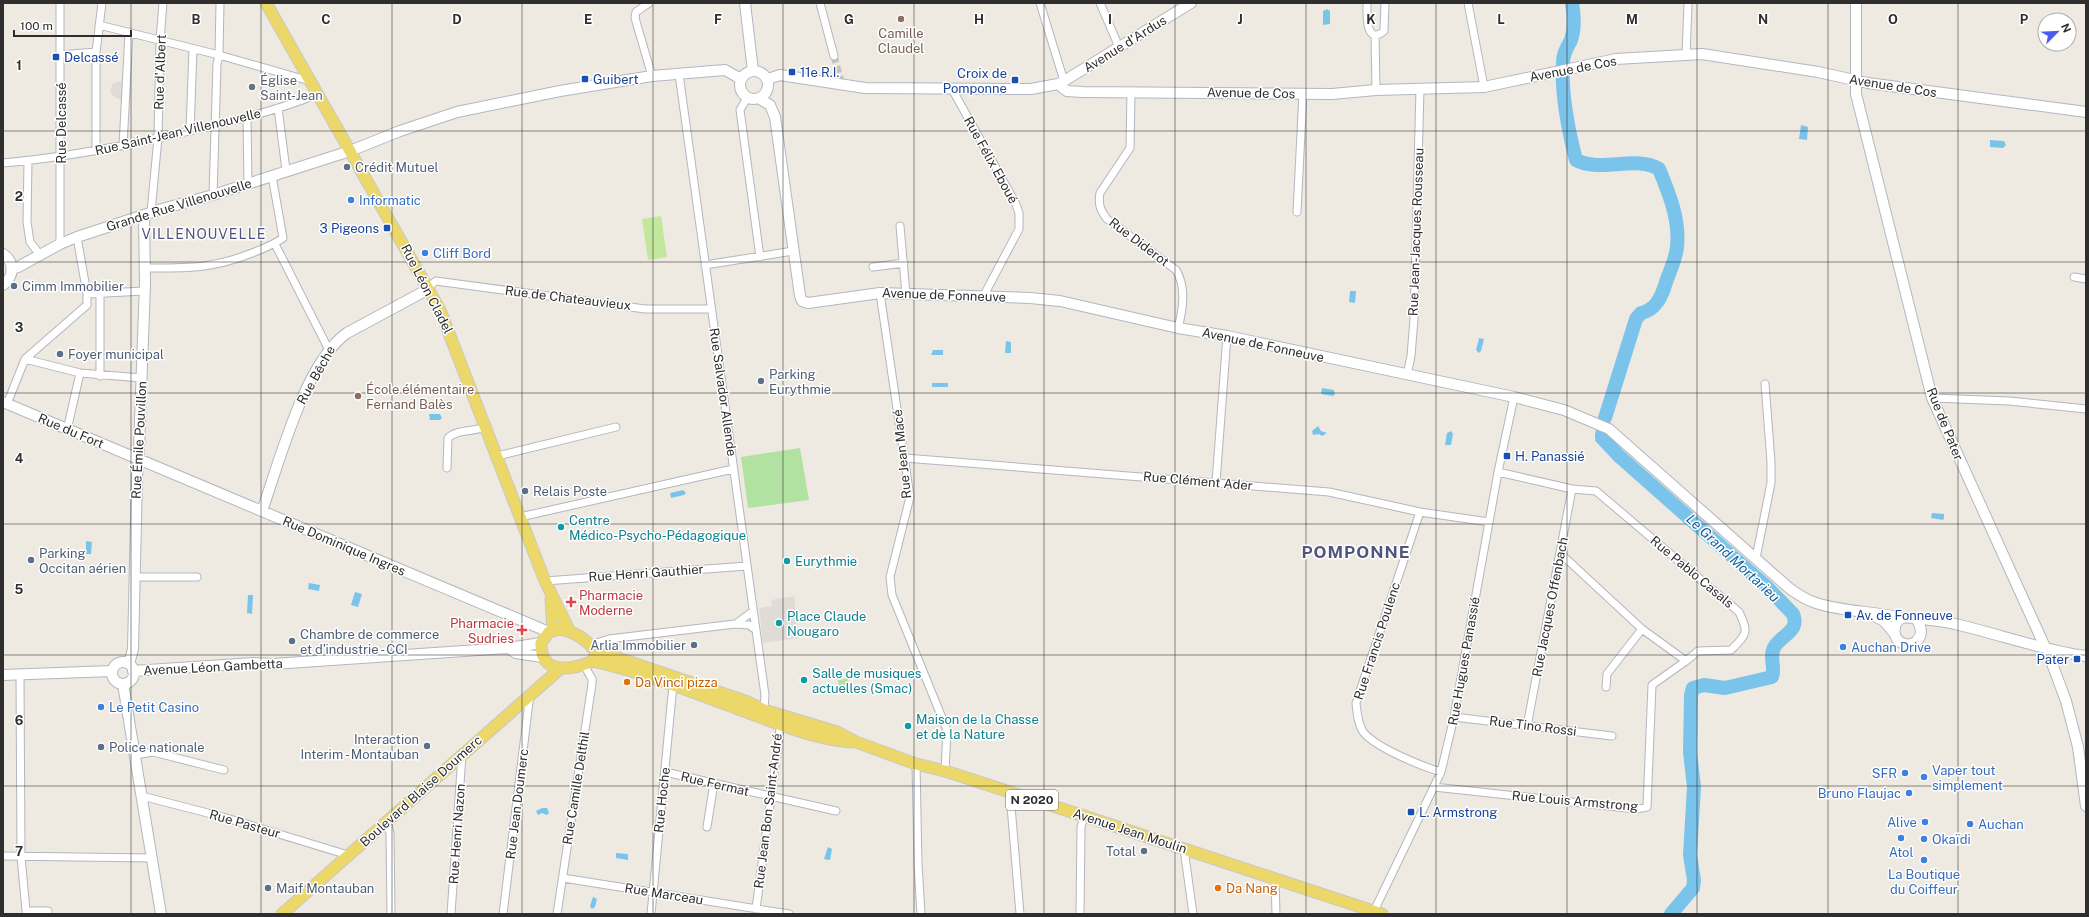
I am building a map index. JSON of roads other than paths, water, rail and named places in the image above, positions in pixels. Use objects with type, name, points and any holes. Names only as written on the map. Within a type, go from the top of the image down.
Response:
[{"type":"main road","name":"Rue Léon Cladel","points":[[266,3],[428,287],[453,340],[520,517],[551,593],[570,632]]},
{"type":"main road","name":"Rue Léon Cladel","points":[[551,593],[551,631]]},
{"type":"main road","points":[[782,720],[591,656],[570,632],[559,629],[551,631],[541,643],[542,657],[550,665],[561,668],[591,656],[612,656],[748,702],[782,720]]},
{"type":"main road","name":"Boulevard Blaise Doumerc","points":[[282,914],[561,668]]},
{"type":"main road","name":"Avenue Jean Moulin","points":[[782,720],[821,732],[837,742],[856,742],[916,764],[945,771],[1010,794],[1184,848],[1378,913]]},
{"type":"street","name":"Rue Delcassé","points":[[60,3],[60,244]]},
{"type":"street","points":[[96,152],[96,52],[102,3]]},
{"type":"street","name":"Rue d'Albert","points":[[148,214],[158,138],[160,40],[164,3]]},
{"type":"street","points":[[213,195],[214,126],[217,64],[219,56],[220,3]]},
{"type":"street","points":[[649,3],[636,12],[635,18],[652,76]]},
{"type":"street","points":[[745,3],[753,71]]},
{"type":"street","points":[[820,3],[834,56]]},
{"type":"street","points":[[768,79],[780,75],[865,88],[1031,89],[1061,83],[1040,3]]},
{"type":"street","points":[[1100,3],[1119,47]]},
{"type":"street","name":"Avenue d'Ardus","points":[[1061,83],[1191,3]]},
{"type":"street","points":[[1367,3],[1367,23],[1371,33],[1375,35]]},
{"type":"street","points":[[1375,35],[1379,35],[1384,30],[1385,3]]},
{"type":"street","points":[[1468,3],[1484,87]]},
{"type":"street","points":[[1686,56],[1688,3]]},
{"type":"street","name":"Rue de Pater","points":[[1856,3],[1856,94],[1932,398],[2045,649],[2066,701],[2078,747],[2086,806]]},
{"type":"street","points":[[99,25],[310,81]]},
{"type":"street","points":[[123,146],[129,32]]},
{"type":"street","points":[[1375,35],[1376,90]]},
{"type":"street","points":[[190,131],[193,49]]},
{"type":"street","points":[[60,55],[96,52]]},
{"type":"street","name":"Avenue de Cos","points":[[1061,83],[1067,91],[1332,94],[1376,90],[1484,87],[1616,59],[1702,54],[1782,66],[1855,81],[2086,112]]},
{"type":"street","name":"Grande Rue Villenouvelle","points":[[12,269],[18,268],[60,244],[76,237],[350,151],[400,131],[457,112],[560,91],[652,76],[724,70],[741,79]]},
{"type":"street","points":[[753,71],[762,73],[768,79],[769,88],[760,99],[751,100],[741,91],[741,79],[746,73],[753,71]]},
{"type":"street","name":"Rue Salvador Allende","points":[[679,74],[765,695],[764,710]]},
{"type":"street","name":"Rue Félix Eboué","points":[[952,89],[1015,202],[1019,213],[1019,230],[983,297]]},
{"type":"street","name":"Rue Jean-Jacques Rousseau","points":[[1407,375],[1411,356],[1414,319],[1420,89]]},
{"type":"street","name":"Rue Diderot","points":[[1131,92],[1130,148],[1100,193],[1098,202],[1107,219],[1176,270],[1182,280],[1181,318],[1178,328]]},
{"type":"street","points":[[1297,212],[1303,93]]},
{"type":"street","name":"Rue Saint-Jean Villenouvelle","points":[[4,163],[60,158],[96,152],[214,126],[278,108],[318,94]]},
{"type":"street","points":[[747,98],[740,110],[760,257]]},
{"type":"street","name":"Avenue de Fonneuve","points":[[760,99],[770,105],[775,117],[800,296],[802,300],[808,303],[880,293],[1060,301],[1178,328],[1227,336],[1514,397],[1564,410],[1609,429],[1789,588],[1815,603],[1902,618],[1910,617],[1917,620],[1937,619],[2045,649],[2086,656]]},
{"type":"street","points":[[278,108],[286,170]]},
{"type":"street","points":[[247,117],[248,184]]},
{"type":"street","points":[[28,161],[26,203],[27,222],[30,242],[40,255]]},
{"type":"street","points":[[145,268],[198,268],[228,262],[275,244],[283,238],[272,176]]},
{"type":"street","name":"Rue Émile Pouvillon","points":[[131,668],[133,650],[138,460],[148,214]]},
{"type":"street","points":[[900,226],[906,294]]},
{"type":"street","points":[[5,403],[25,359],[88,305],[76,237]]},
{"type":"street","points":[[275,244],[329,350]]},
{"type":"street","points":[[705,265],[794,251]]},
{"type":"street","points":[[3,254],[9,259],[12,269],[9,280],[3,285]]},
{"type":"street","points":[[873,267],[904,263]]},
{"type":"street","points":[[2074,277],[2086,279]]},
{"type":"street","name":"Rue de Chateauvieux","points":[[428,287],[436,281],[645,309],[711,309]]},
{"type":"street","name":"Rue Bêche","points":[[262,511],[298,408],[329,350],[336,340],[423,292],[428,287]]},
{"type":"street","points":[[87,294],[144,291]]},
{"type":"street","points":[[100,293],[100,376]]},
{"type":"street","name":"Rue Jean Macé","points":[[880,293],[910,498],[890,577],[891,589],[915,653],[948,730],[945,771]]},
{"type":"street","points":[[1216,482],[1227,336]]},
{"type":"street","points":[[25,359],[80,373],[100,376],[142,378]]},
{"type":"street","points":[[67,430],[80,373]]},
{"type":"street","points":[[1756,558],[1771,483],[1771,462],[1765,384]]},
{"type":"street","name":"Rue Hugues Panassié","points":[[1378,913],[1441,772],[1454,717],[1498,472],[1514,397]]},
{"type":"street","points":[[1932,398],[2009,401],[2086,409]]},
{"type":"street","name":"Rue du Fort","points":[[5,403],[138,460]]},
{"type":"street","points":[[447,468],[448,438],[453,433],[475,431],[485,427]]},
{"type":"street","points":[[497,456],[616,427]]},
{"type":"street","name":"Rue Clément Ader","points":[[905,458],[1329,492],[1420,512],[1489,522]]},
{"type":"street","name":"Rue Dominique Ingres","points":[[138,460],[551,631]]},
{"type":"street","points":[[520,517],[734,469]]},
{"type":"street","name":"Rue Pablo Casals","points":[[1498,472],[1572,489],[1596,491],[1739,612],[1746,627],[1744,637],[1731,650],[1698,650],[1686,661]]},
{"type":"street","name":"Rue Jacques Offenbach","points":[[1527,726],[1572,489]]},
{"type":"street","name":"Rue Francis Poulenc","points":[[1420,512],[1356,703],[1357,718],[1364,733],[1379,745],[1424,767],[1441,772]]},
{"type":"street","points":[[1560,553],[1642,629],[1686,661]]},
{"type":"street","name":"Rue Henri Gauthier","points":[[546,581],[747,566]]},
{"type":"street","points":[[134,577],[197,577]]},
{"type":"street","points":[[735,624],[741,622],[753,611]]},
{"type":"street","name":"Avenue de Fonneuve","points":[[1865,611],[1884,622],[1894,632],[1898,641],[1906,645],[1915,643],[1926,628],[1933,624],[1945,622]]},
{"type":"street","points":[[1894,632],[1896,624],[1902,618]]},
{"type":"street","points":[[1917,620],[1921,627],[1921,636]]},
{"type":"street","points":[[591,656],[609,639],[735,624],[749,625],[756,630]]},
{"type":"street","points":[[1606,687],[1607,674],[1642,629]]},
{"type":"street","name":"Avenue Léon Gambetta","points":[[3,675],[112,671],[119,663],[131,668],[273,664],[508,648],[541,643]]},
{"type":"street","name":"Avenue Léon Gambetta","points":[[508,648],[516,653],[542,657]]},
{"type":"street","name":"Rue Camille Delthil","points":[[557,914],[592,684],[591,656]]},
{"type":"street","name":"Rue Louis Armstrong","points":[[1434,787],[1636,809],[1647,808],[1652,685],[1686,661]]},
{"type":"street","name":"Avenue Léon Gambetta","points":[[123,684],[131,680],[131,668]]},
{"type":"street","points":[[112,671],[114,680],[123,684],[161,914]]},
{"type":"street","points":[[20,674],[22,856],[26,911],[48,911]]},
{"type":"street","name":"Rue Hoche","points":[[651,914],[674,685]]},
{"type":"street","name":"Rue Jean Doumerc","points":[[503,914],[530,694]]},
{"type":"street","name":"Rue Tino Rossi","points":[[1454,717],[1612,736]]},
{"type":"street","name":"Rue Jean Bon Saint-André","points":[[756,909],[770,796],[782,720]]},
{"type":"street","points":[[135,754],[153,752],[224,770]]},
{"type":"street","name":"Rue Henri Nazon","points":[[450,914],[462,755]]},
{"type":"street","points":[[916,764],[918,864],[921,914]]},
{"type":"street","name":"Rue Fermat","points":[[665,772],[836,811]]},
{"type":"street","points":[[707,827],[714,783]]},
{"type":"street","points":[[1010,794],[1020,914]]},
{"type":"street","name":"Rue Pasteur","points":[[142,796],[223,817],[348,855]]},
{"type":"street","points":[[1080,914],[1081,827],[1084,816]]},
{"type":"street","points":[[387,820],[390,834],[391,914]]},
{"type":"street","points":[[1184,848],[1193,914]]},
{"type":"street","points":[[3,856],[152,858]]},
{"type":"street","name":"Rue Marceau","points":[[563,878],[789,914]]},
{"type":"street","points":[[1275,879],[1276,914]]},
{"type":"water","points":[[1327,9],[1330,11],[1330,24],[1323,25],[1323,11]]},
{"type":"water","points":[[1801,125],[1808,127],[1807,140],[1799,139]]},
{"type":"water","points":[[1990,140],[2004,141],[2006,145],[2003,148],[1990,147]]},
{"type":"water","points":[[1350,291],[1356,291],[1355,303],[1349,302]]},
{"type":"water","points":[[1479,338],[1484,339],[1481,351],[1479,353],[1476,350]]},
{"type":"water","points":[[1006,341],[1011,342],[1011,353],[1005,353]]},
{"type":"water","points":[[933,350],[943,350],[943,355],[931,355]]},
{"type":"water","points":[[932,383],[948,383],[948,387],[932,387]]},
{"type":"water","points":[[1322,388],[1334,390],[1335,394],[1333,396],[1321,394]]},
{"type":"water","points":[[429,414],[440,414],[442,418],[440,420],[430,420]]},
{"type":"water","points":[[1318,426],[1321,431],[1327,433],[1322,436],[1319,434],[1313,435],[1312,431]]},
{"type":"water","points":[[1451,431],[1453,434],[1451,445],[1445,445],[1447,433]]},
{"type":"water","points":[[683,490],[686,493],[684,495],[671,498],[670,493]]},
{"type":"water","points":[[1932,513],[1944,514],[1943,520],[1931,518]]},
{"type":"water","points":[[86,541],[92,542],[91,554],[86,554]]},
{"type":"water","points":[[309,583],[320,585],[319,591],[308,589]]},
{"type":"water","points":[[355,592],[362,594],[358,607],[351,605]]},
{"type":"water","points":[[248,595],[253,595],[252,614],[247,613]]},
{"type":"water","points":[[542,808],[547,808],[549,813],[547,815],[542,813],[538,815],[536,811]]},
{"type":"water","points":[[828,847],[832,849],[830,860],[824,859]]},
{"type":"water","points":[[616,853],[628,854],[628,860],[616,858]]},
{"type":"water","points":[[593,897],[597,899],[595,907],[592,909],[590,906]]},
{"type":"waterway","name":"Le Grand Mortarieu","points":[[1572,3],[1574,26],[1571,40],[1563,59],[1563,87],[1570,136],[1576,160],[1586,164],[1596,165],[1629,163],[1650,165],[1659,169],[1670,197],[1677,227],[1676,251],[1663,292],[1658,302],[1651,309],[1641,313],[1636,319],[1605,418]]},
{"type":"waterway","name":"Le Grand Mortarieu","points":[[1602,434],[1602,438],[1619,456],[1767,587],[1793,614],[1795,620],[1790,632],[1778,642],[1773,650],[1772,677],[1725,688],[1704,685],[1693,688],[1691,695],[1690,752],[1694,787],[1690,855],[1694,880],[1693,888],[1671,914]]},
{"type":"tunnel","points":[[834,56],[842,85]]},
{"type":"place","name":"Camille Claudel","points":[[901,19]]},
{"type":"place","name":"Delcassé","points":[[56,57]]},
{"type":"place","name":"11e R.I.","points":[[792,72]]},
{"type":"place","name":"Guibert","points":[[585,79]]},
{"type":"place","name":"Croix de Pomponne","points":[[1015,80]]},
{"type":"place","name":"Église Saint-Jean","points":[[252,87]]},
{"type":"place","name":"Crédit Mutuel","points":[[347,167]]},
{"type":"place","name":"Informatic","points":[[351,200]]},
{"type":"place","name":"3 Pigeons","points":[[387,228]]},
{"type":"place","name":"Cliff Bord","points":[[425,253]]},
{"type":"place","name":"Cimm Immobilier","points":[[14,286]]},
{"type":"place","name":"Foyer municipal","points":[[60,354]]},
{"type":"place","name":"Parking Eurythmie","points":[[761,381]]},
{"type":"place","name":"École élémentaire Fernand Balès","points":[[358,396]]},
{"type":"place","name":"H. Panassié","points":[[1507,456]]},
{"type":"place","name":"Relais Poste","points":[[525,491]]},
{"type":"place","name":"Centre Médico-Psycho-Pédagogique","points":[[561,527]]},
{"type":"place","name":"Parking Occitan aérien","points":[[31,560]]},
{"type":"place","name":"Eurythmie","points":[[787,561]]},
{"type":"place","name":"Pharmacie Moderne","points":[[571,602]]},
{"type":"place","name":"Av. de Fonneuve","points":[[1848,615]]},
{"type":"place","name":"Place Claude Nougaro","points":[[779,623]]},
{"type":"place","name":"Pharmacie Sudries","points":[[522,630]]},
{"type":"place","name":"Chambre de commerce et d'industrie - CCI","points":[[292,641]]},
{"type":"place","name":"Arlia Immobilier","points":[[694,645]]},
{"type":"place","name":"Auchan Drive","points":[[1843,647]]},
{"type":"place","name":"Pater","points":[[2077,659]]},
{"type":"place","name":"Salle de musiques actuelles (Smac)","points":[[804,680]]},
{"type":"place","name":"Da Vinci pizza","points":[[627,682]]},
{"type":"place","name":"Le Petit Casino","points":[[101,707]]},
{"type":"place","name":"Maison de la Chasse et de la Nature","points":[[908,726]]},
{"type":"place","name":"Interaction Interim - Montauban","points":[[427,746]]},
{"type":"place","name":"Police nationale","points":[[101,747]]},
{"type":"place","name":"SFR","points":[[1905,773]]},
{"type":"place","name":"Vaper tout simplement","points":[[1924,777]]},
{"type":"place","name":"Bruno Flaujac","points":[[1909,793]]},
{"type":"place","name":"L. Armstrong","points":[[1411,812]]},
{"type":"place","name":"Alive","points":[[1925,822]]},
{"type":"place","name":"Auchan","points":[[1970,824]]},
{"type":"place","name":"Atol","points":[[1901,838]]},
{"type":"place","name":"Okaïdi","points":[[1924,839]]},
{"type":"place","name":"Total","points":[[1144,851]]},
{"type":"place","name":"La Boutique du Coiffeur","points":[[1924,860]]},
{"type":"place","name":"Maif Montauban","points":[[268,888]]},
{"type":"place","name":"Da Nang","points":[[1218,888]]},
{"type":"district","name":"VILLENOUVELLE","points":[[204,234]]},
{"type":"district","name":"POMPONNE","points":[[1356,552]]}]
